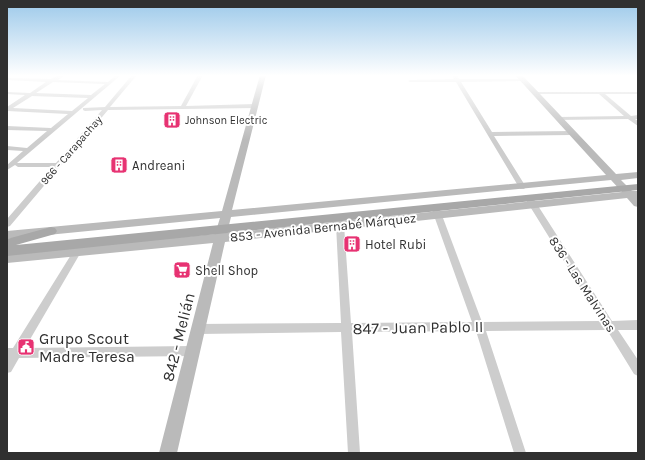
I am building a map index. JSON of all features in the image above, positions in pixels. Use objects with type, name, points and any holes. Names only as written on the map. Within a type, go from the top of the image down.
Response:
[{"type":"main road","name":"853 - Avenida Bernabé Márquez","points":[[7,243],[110,241],[224,226],[338,222],[437,211],[477,204],[531,202],[625,188],[638,181]]},
{"type":"main road","name":"853 - Avenida Bernabé Márquez","points":[[7,243],[224,226],[638,187]]},
{"type":"main road","points":[[477,204],[496,209]]},
{"type":"main road","points":[[7,243],[51,231]]},
{"type":"main road","points":[[110,241],[125,248]]},
{"type":"street","points":[[7,109],[25,96]]},
{"type":"street","points":[[82,96],[93,97]]},
{"type":"street","name":"966 - Carapachay","points":[[7,224],[117,96]]},
{"type":"street","points":[[183,107],[189,96]]},
{"type":"street","name":"842 - Melián","points":[[168,453],[192,351],[257,96]]},
{"type":"street","points":[[467,96],[522,187]]},
{"type":"street","points":[[538,96],[625,188],[638,204]]},
{"type":"street","points":[[604,96],[638,124]]},
{"type":"street","points":[[7,168],[93,97]]},
{"type":"street","points":[[85,109],[255,106]]},
{"type":"street","points":[[7,109],[74,113]]},
{"type":"street","points":[[558,118],[638,117]]},
{"type":"street","points":[[7,128],[53,130]]},
{"type":"street","points":[[490,134],[572,133]]},
{"type":"street","points":[[7,148],[28,150]]},
{"type":"street","points":[[18,165],[58,165]]},
{"type":"street","name":"853 - Avenida Bernabé Márquez","points":[[7,258],[125,248],[224,226],[522,187],[625,188],[638,175]]},
{"type":"street","name":"853 - Avenida Bernabé Márquez","points":[[437,211],[496,209],[531,202]]},
{"type":"street","name":"836 - Las Malvinas","points":[[531,202],[638,370]]},
{"type":"street","points":[[437,211],[479,326],[520,453]]},
{"type":"street","points":[[338,222],[354,453]]},
{"type":"street","name":"853 - Avenida Bernabé Márquez","points":[[51,231],[224,226]]},
{"type":"street","points":[[7,368],[11,353],[77,252]]},
{"type":"street","name":"847 - Juan Pablo II","points":[[198,329],[638,324]]},
{"type":"street","points":[[11,353],[192,351]]},
{"type":"place","name":"Johnson Electric","points":[[172,120]]},
{"type":"place","name":"Andreani","points":[[119,165]]},
{"type":"place","name":"Hotel Rubi","points":[[352,244]]},
{"type":"place","name":"Shell Shop","points":[[182,270]]},
{"type":"place","name":"Grupo Scout Madre Teresa","points":[[26,347]]}]
